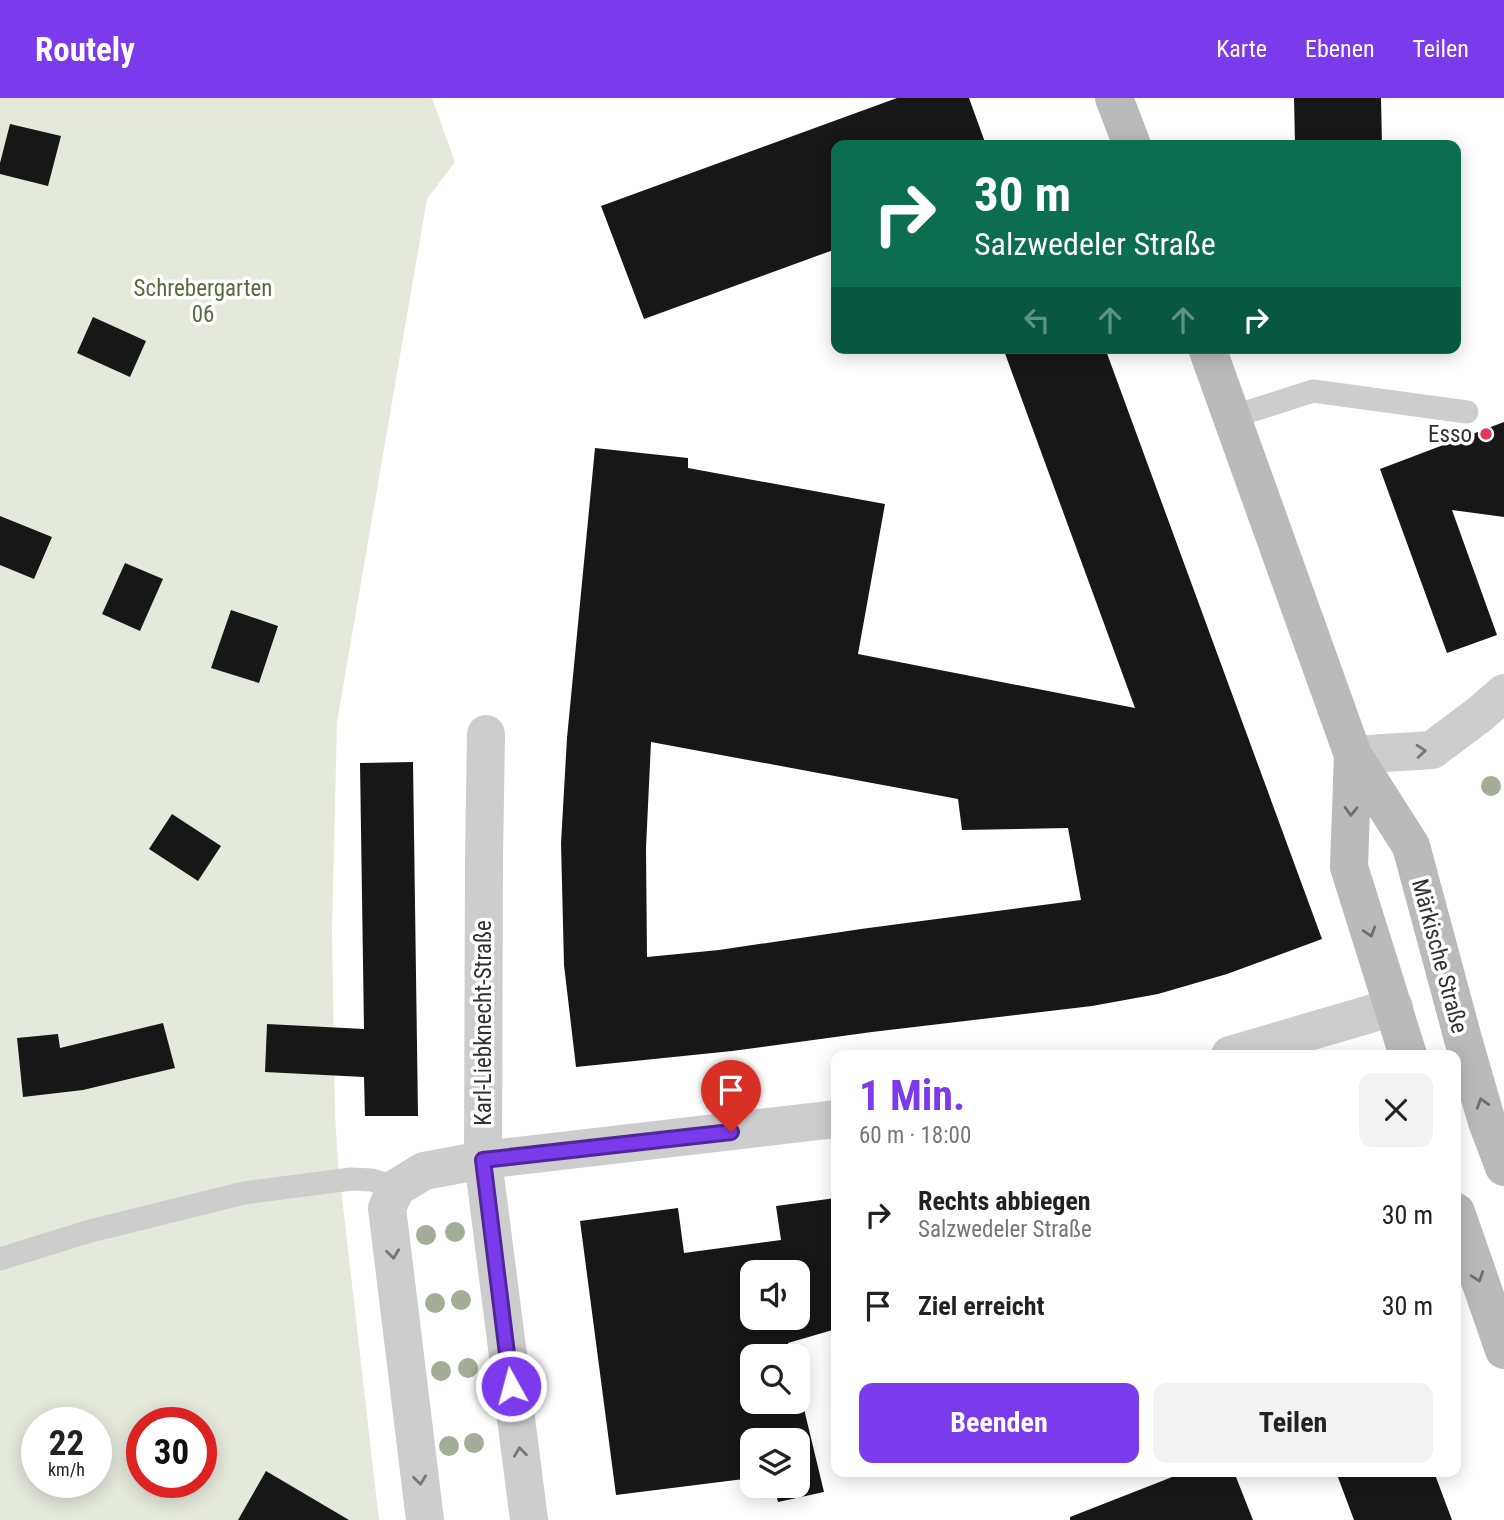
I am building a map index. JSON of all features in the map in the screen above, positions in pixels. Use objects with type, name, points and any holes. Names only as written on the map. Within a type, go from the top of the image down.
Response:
[{"type":"main road","points":[[1114,98],[1130,140]]},
{"type":"main road","name":"Märkische Straße","points":[[1209,354],[1353,755],[1410,846],[1462,1039],[1487,1122],[1504,1167]]},
{"type":"main road","name":"Märkische Straße","points":[[1353,755],[1349,867],[1407,1050]]},
{"type":"main road","points":[[1461,1226],[1504,1350]]},
{"type":"street","points":[[1353,755],[1432,750],[1504,693]]},
{"type":"street","name":"Karl-Liebknecht-Straße","points":[[486,733],[483,1160],[528,1520]]},
{"type":"street","points":[[1247,1050],[1394,1007]]},
{"type":"street","points":[[425,1520],[387,1208],[396,1188],[424,1171],[483,1160],[831,1120]]},
{"type":"lane","points":[[1232,417],[1313,391],[1467,412]]},
{"type":"lane","points":[[0,1259],[245,1199],[351,1179],[372,1180],[396,1188]]},
{"type":"green space","name":"Schrebergarten 06","points":[[0,98],[432,98],[455,162],[427,199],[337,722],[332,930],[335,1115],[379,1520],[0,1520]]},
{"type":"building","points":[[897,98],[969,98],[984,140],[831,140],[831,251],[644,319],[601,206]]},
{"type":"building","points":[[1294,98],[1381,98],[1382,140],[1295,140]]},
{"type":"building","points":[[10,124],[61,136],[48,186],[0,174],[0,163]]},
{"type":"building","points":[[93,317],[146,341],[130,377],[77,353]]},
{"type":"building","points":[[1005,354],[1107,354],[1322,939],[1227,974],[1158,994],[1092,1006],[732,1051],[576,1067],[564,965],[561,843],[567,738],[595,448],[688,458],[688,468],[885,504],[858,654],[1135,708]],"holes":[[[651,742],[958,799],[962,830],[1068,828],[1081,900],[719,950],[647,957],[646,848]]]},
{"type":"building","points":[[1504,422],[1504,517],[1452,510],[1497,635],[1447,653],[1380,469]]},
{"type":"building","points":[[0,516],[52,537],[34,579],[0,565]]},
{"type":"building","points":[[125,563],[163,579],[140,631],[102,614]]},
{"type":"building","points":[[231,610],[278,626],[259,683],[211,668]]},
{"type":"building","points":[[413,762],[418,1116],[365,1116],[364,1077],[265,1072],[267,1024],[364,1029],[360,763]]},
{"type":"building","points":[[172,814],[221,846],[198,881],[149,849]]},
{"type":"building","points":[[163,1023],[175,1068],[83,1090],[23,1097],[17,1038],[58,1034],[60,1048]]},
{"type":"building","points":[[831,1199],[831,1330],[788,1344],[740,1344],[740,1414],[805,1414],[809,1428],[740,1428],[740,1480],[616,1495],[580,1221],[678,1208],[684,1253],[781,1240],[776,1206]]},
{"type":"building","points":[[810,1434],[824,1492],[810,1495]]},
{"type":"building","points":[[266,1471],[349,1520],[238,1520]]},
{"type":"building","points":[[1172,1477],[1236,1477],[1253,1520],[1070,1520],[1070,1517]]},
{"type":"building","points":[[1338,1477],[1436,1477],[1452,1520],[1354,1520]]},
{"type":"building","points":[[777,1498],[796,1498],[778,1502]]},
{"type":"place","name":"Esso","points":[[1486,434]]},
{"type":"route","points":[[511,1386],[483,1160],[731,1132]]}]
